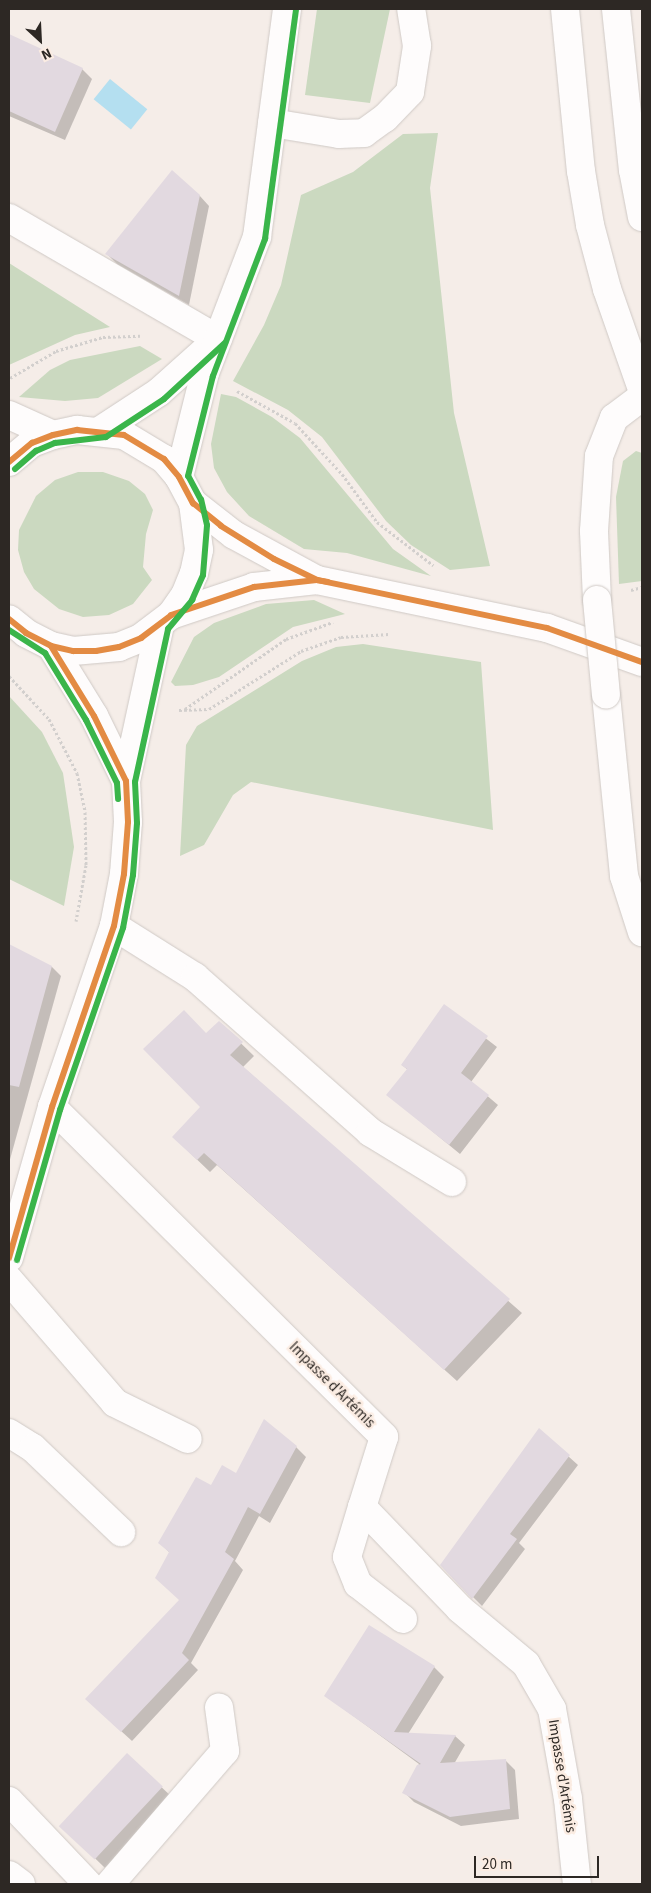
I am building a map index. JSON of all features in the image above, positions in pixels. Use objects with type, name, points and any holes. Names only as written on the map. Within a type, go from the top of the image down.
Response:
[{"type":"street","points":[[179,477],[206,374],[218,339],[237,298],[257,237],[287,9]]},
{"type":"street","points":[[272,123],[339,134],[364,133],[385,118],[410,92],[416,46],[411,9]]},
{"type":"street","points":[[565,9],[581,171],[590,226],[607,289],[642,389]]},
{"type":"street","points":[[616,9],[633,170],[642,217]]},
{"type":"street","points":[[9,218],[175,317],[218,339]]},
{"type":"street","points":[[101,430],[159,392],[218,339]]},
{"type":"street","points":[[642,397],[614,418],[599,456],[594,531],[597,600],[624,876],[642,932]]},
{"type":"street","points":[[9,415],[53,434]]},
{"type":"street","points":[[9,462],[32,443],[53,434],[77,430],[101,430],[124,435],[145,445],[164,459],[179,477],[193,503],[198,526],[194,573],[185,595],[165,620],[126,781],[128,831],[114,926],[52,1107],[9,1258]]},
{"type":"street","points":[[193,503],[234,535],[317,580],[547,628],[642,662]]},
{"type":"street","points":[[9,619],[26,633],[51,646],[73,651],[119,647],[165,620],[254,588],[317,580]]},
{"type":"street","points":[[51,646],[94,716],[126,781]]},
{"type":"street","points":[[114,926],[195,977],[370,1132],[452,1182]]},
{"type":"street","name":"Impasse d'Artémis","points":[[52,1107],[384,1437],[362,1507],[460,1609],[526,1664],[552,1709],[568,1799],[576,1884]]},
{"type":"street","points":[[9,1280],[115,1403],[188,1439]]},
{"type":"street","points":[[9,1434],[33,1448],[121,1532]]},
{"type":"street","points":[[362,1507],[348,1557],[358,1584],[403,1619]]},
{"type":"street","points":[[110,1884],[225,1751],[219,1707]]},
{"type":"street","points":[[9,1801],[88,1884]]},
{"type":"street","points":[[9,1875],[21,1884]]},
{"type":"path","points":[[9,378],[56,351],[104,337],[140,336]]},
{"type":"path","points":[[206,374],[295,424],[342,474],[377,522],[441,570]]},
{"type":"path","points":[[337,620],[315,626],[286,639],[185,709],[209,709],[301,651],[341,637],[394,633]]},
{"type":"path","points":[[9,676],[49,719],[78,773],[84,812],[86,864],[74,928]]},
{"type":"green space","points":[[317,9],[390,9],[370,103],[305,95]]},
{"type":"green space","points":[[438,133],[430,188],[454,413],[490,566],[450,570],[411,545],[386,521],[322,437],[288,410],[233,381],[264,325],[281,285],[301,195],[353,172],[403,134]]},
{"type":"green space","points":[[9,263],[110,327],[75,335],[9,365]]},
{"type":"green space","points":[[140,346],[162,359],[98,398],[65,401],[19,397],[50,370],[70,360]]},
{"type":"green space","points":[[221,394],[236,397],[272,417],[300,438],[393,549],[431,576],[347,553],[304,549],[249,516],[227,492],[214,468],[211,444]]},
{"type":"green space","points":[[636,451],[642,453],[642,581],[619,584],[616,497],[623,461]]},
{"type":"green space","points":[[78,472],[103,472],[129,481],[145,494],[153,510],[146,534],[143,567],[152,580],[133,604],[109,615],[83,617],[59,609],[34,589],[24,572],[18,550],[19,530],[36,496],[55,480]]},
{"type":"green space","points":[[314,600],[345,614],[293,627],[219,677],[193,685],[175,686],[171,682],[194,637],[214,623],[266,604]]},
{"type":"green space","points":[[363,644],[481,662],[493,830],[251,782],[233,795],[204,845],[180,856],[186,745],[197,726],[302,661],[336,647]]},
{"type":"green space","points":[[9,696],[42,732],[63,773],[74,847],[64,906],[9,879]]},
{"type":"water","points":[[110,79],[147,109],[131,129],[94,99]]},
{"type":"building","points":[[9,34],[83,68],[55,132],[9,111]]},
{"type":"building","points":[[172,170],[200,195],[179,296],[105,254]]},
{"type":"building","points":[[9,944],[52,966],[19,1087],[9,1085]]},
{"type":"building","points":[[444,1004],[488,1036],[461,1073],[489,1095],[449,1145],[386,1095],[407,1069],[401,1065]]},
{"type":"building","points":[[184,1010],[206,1033],[219,1021],[243,1042],[230,1055],[510,1299],[444,1370],[204,1153],[197,1160],[172,1137],[200,1107],[143,1049]]},
{"type":"building","points":[[264,1419],[297,1446],[260,1514],[248,1507],[225,1552],[234,1559],[182,1653],[189,1660],[121,1732],[85,1699],[179,1600],[155,1578],[169,1552],[158,1543],[196,1477],[211,1485],[222,1465],[236,1473]]},
{"type":"building","points":[[539,1428],[570,1455],[510,1534],[517,1539],[472,1599],[440,1565]]},
{"type":"building","points":[[369,1625],[435,1666],[394,1732],[456,1735],[440,1763],[506,1759],[510,1809],[450,1817],[402,1793],[417,1765],[421,1764],[324,1696]]},
{"type":"building","points":[[127,1753],[163,1786],[95,1860],[59,1826]]},
{"type":"transit line","points":[[17,1260],[60,1110],[123,928],[133,875],[137,823],[135,782],[168,629],[192,600],[203,575],[207,525],[201,500],[188,476],[213,376],[265,239],[296,10]]},
{"type":"transit line","points":[[15,469],[36,451],[55,443],[106,437],[164,399],[225,343]]},
{"type":"transit line","points":[[9,462],[32,443],[53,435],[77,430],[124,435],[164,459],[179,477],[193,503],[221,526],[274,559],[317,580],[547,628],[642,662]]},
{"type":"transit line","points":[[9,619],[26,633],[51,646],[73,651],[96,651],[119,647],[141,638],[171,615],[254,587],[317,580],[328,582]]},
{"type":"transit line","points":[[9,630],[45,653],[86,720],[117,783],[118,799]]},
{"type":"transit line","points":[[9,1258],[52,1107],[114,926],[124,874],[128,822],[126,781],[94,716],[51,646]]}]
